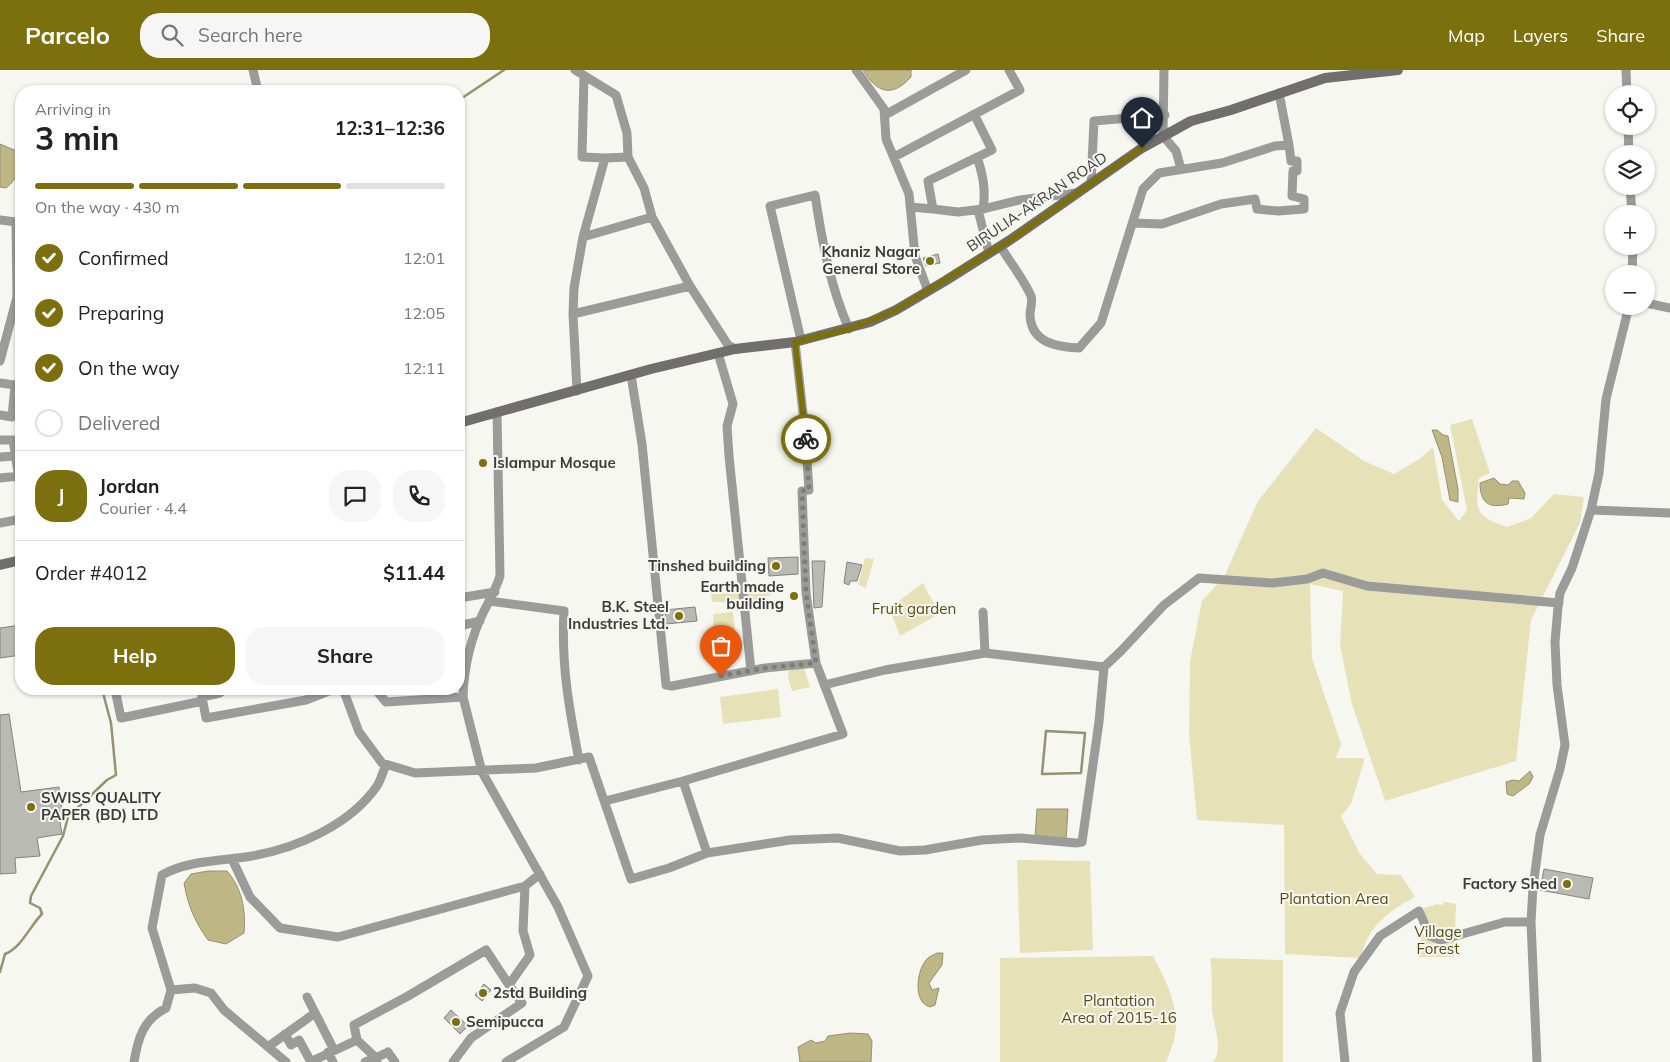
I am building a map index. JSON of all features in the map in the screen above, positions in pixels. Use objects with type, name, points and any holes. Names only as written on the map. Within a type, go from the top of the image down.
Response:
[{"type":"street","points":[[253,70],[257,85]]},
{"type":"street","points":[[575,70],[616,94],[627,133],[628,157],[644,188],[652,217],[690,286],[728,345],[735,349]]},
{"type":"street","points":[[856,70],[872,89],[884,109],[886,139],[904,179],[910,206],[915,256],[928,291]]},
{"type":"street","points":[[884,115],[966,70]]},
{"type":"street","points":[[894,157],[1020,90],[1009,70]]},
{"type":"street","points":[[1164,70],[1165,115],[1163,136],[1176,151],[1181,169]]},
{"type":"street","name":"BIRULIA-AKRAN ROAD","points":[[465,421],[718,353],[798,341],[849,329],[896,310],[928,291],[1000,246],[1163,136],[1191,121],[1231,110],[1325,78],[1398,70]]},
{"type":"street","points":[[1626,70],[1627,85]]},
{"type":"street","points":[[584,76],[582,157],[628,157]]},
{"type":"street","points":[[1133,223],[1162,224],[1221,204],[1255,199],[1257,209],[1278,211],[1304,209],[1304,199],[1292,196],[1293,171],[1297,171],[1297,161],[1291,161],[1279,93]]},
{"type":"street","points":[[933,209],[928,181],[992,150],[974,114]]},
{"type":"street","points":[[1091,184],[1094,121],[1165,115]]},
{"type":"street","points":[[1000,246],[1026,285],[1032,299],[1030,315],[1032,327],[1042,341],[1058,347],[1079,348],[1101,323],[1143,189],[1159,173],[1222,163],[1275,146],[1288,145]]},
{"type":"street","points":[[977,157],[985,194],[981,210],[989,253]]},
{"type":"street","points":[[577,391],[573,314],[574,288],[583,237],[605,158]]},
{"type":"street","points":[[910,206],[958,212],[981,210],[1004,204],[1081,191]]},
{"type":"street","points":[[985,194],[1004,204]]},
{"type":"street","points":[[605,801],[684,781],[843,734],[816,663],[806,593],[802,491],[809,490],[798,341],[770,206],[815,195],[830,277],[849,329]]},
{"type":"street","points":[[583,237],[652,217]]},
{"type":"street","points":[[0,220],[15,222]]},
{"type":"street","points":[[573,314],[690,286]]},
{"type":"street","points":[[0,361],[15,305]]},
{"type":"street","points":[[1655,305],[1670,308]]},
{"type":"street","points":[[1537,1062],[1531,922],[1533,888],[1540,835],[1565,746],[1557,685],[1555,642],[1560,593],[1586,531],[1599,473],[1606,399],[1627,315]]},
{"type":"street","points":[[718,353],[733,404],[727,426],[729,456],[751,671]]},
{"type":"street","points":[[631,375],[642,444],[666,684],[672,686],[751,671],[816,663]]},
{"type":"street","points":[[0,383],[15,385]]},
{"type":"street","points":[[0,415],[12,416],[15,393]]},
{"type":"street","points":[[465,671],[480,621],[495,592],[500,576],[496,412]]},
{"type":"street","points":[[0,440],[13,440],[15,451]]},
{"type":"street","points":[[0,457],[15,456]]},
{"type":"street","points":[[0,478],[15,476]]},
{"type":"street","points":[[1591,510],[1670,514]]},
{"type":"street","points":[[0,523],[15,520]]},
{"type":"street","points":[[0,566],[15,562]]},
{"type":"street","points":[[346,695],[359,732],[382,764],[415,773],[482,772],[536,768],[589,758],[631,878],[669,868],[707,853],[790,840],[838,838],[900,851],[925,850],[982,840],[1020,838],[1082,842],[1099,722],[1104,667],[1164,605],[1199,578],[1273,583],[1307,578],[1323,572],[1367,586],[1559,603]]},
{"type":"street","points":[[465,597],[495,592]]},
{"type":"street","points":[[490,601],[564,611],[562,647],[565,690],[579,760]]},
{"type":"street","points":[[983,612],[985,653]]},
{"type":"street","points":[[465,625],[480,621]]},
{"type":"street","points":[[824,684],[885,670],[985,653],[1104,667]]},
{"type":"street","points":[[116,695],[121,718],[203,701]]},
{"type":"street","points":[[211,695],[202,697],[206,718],[306,700],[319,695]]},
{"type":"street","points":[[380,695],[386,702],[463,697],[482,772],[558,907],[588,976],[564,1027],[506,1062]]},
{"type":"street","points":[[134,1062],[138,1037],[154,1014],[166,1008],[171,990],[152,928],[162,875],[174,868],[297,844],[338,821],[360,805],[377,785],[386,765]]},
{"type":"street","points":[[684,781],[707,853]]},
{"type":"street","points":[[232,858],[250,897],[280,928],[338,937],[525,886],[540,874]]},
{"type":"street","points":[[509,985],[530,955],[523,931],[525,886]]},
{"type":"street","points":[[1345,1062],[1340,1013],[1354,972],[1380,936],[1418,912],[1430,936],[1441,940],[1504,922],[1531,922]]},
{"type":"street","points":[[376,1060],[357,1040],[354,1025],[486,950],[522,1003],[471,1038],[453,1062]]},
{"type":"street","points":[[171,990],[195,988],[211,993],[224,1010],[286,1062]]},
{"type":"street","points":[[307,996],[331,1051],[333,1062]]},
{"type":"street","points":[[269,1046],[315,1013]]},
{"type":"street","points":[[285,1034],[292,1045],[299,1040],[310,1062],[357,1040]]},
{"type":"street","points":[[365,1062],[376,1060],[388,1052],[395,1062]]},
{"type":"green space","name":"Plantation Area","points":[[1472,419],[1490,473],[1479,478],[1477,498],[1483,515],[1507,527],[1531,518],[1554,494],[1584,497],[1580,523],[1531,620],[1516,761],[1385,801],[1352,704],[1340,645],[1343,591],[1310,584],[1312,658],[1341,744],[1336,758],[1365,758],[1351,804],[1341,816],[1360,854],[1377,874],[1401,875],[1415,897],[1396,908],[1380,921],[1368,937],[1361,958],[1285,954],[1284,825],[1197,820],[1189,734],[1190,661],[1202,601],[1224,577],[1258,501],[1316,428],[1364,461],[1394,474],[1418,460],[1433,447],[1442,500],[1459,521],[1467,510],[1450,425]]},
{"type":"green space","points":[[865,558],[874,559],[866,588],[858,585]]},
{"type":"green space","name":"Fruit garden","points":[[923,583],[939,614],[900,636],[889,608]]},
{"type":"green space","points":[[769,591],[771,593],[770,596],[760,596],[764,610],[740,609],[731,602],[712,602],[711,594]]},
{"type":"green space","points":[[733,612],[735,632],[714,633],[713,614]]},
{"type":"green space","points":[[803,665],[810,687],[792,691],[788,678],[789,671]]},
{"type":"green space","points":[[778,689],[781,717],[723,724],[720,697]]},
{"type":"green space","points":[[1017,860],[1090,861],[1093,950],[1020,953]]},
{"type":"green space","name":"Village Forest","points":[[1445,902],[1456,904],[1454,957],[1419,957],[1424,908],[1437,904],[1442,905]]},
{"type":"green space","name":"Plantation Area of 2015-16","points":[[1153,956],[1171,994],[1176,1014],[1173,1045],[1166,1062],[1000,1062],[1000,958]]},
{"type":"green space","name":"Plantation Area of 2015-16","points":[[1210,958],[1283,960],[1283,1062],[1213,1062],[1218,1050],[1218,1043],[1212,1009]]},
{"type":"shaded area","points":[[863,70],[911,70],[911,77],[897,88],[885,90],[874,84]]},
{"type":"shaded area","points":[[0,144],[15,150],[15,178],[6,188],[0,187]]},
{"type":"shaded area","points":[[1432,430],[1437,430],[1443,435],[1448,436],[1458,489],[1458,502],[1450,500],[1442,457]]},
{"type":"shaded area","points":[[1494,478],[1500,484],[1508,485],[1512,481],[1518,481],[1525,493],[1524,499],[1509,498],[1508,504],[1496,506],[1487,503],[1480,490],[1480,483]]},
{"type":"shaded area","points":[[1530,771],[1533,777],[1529,784],[1513,796],[1507,794],[1506,782],[1519,781]]},
{"type":"shaded area","points":[[1037,809],[1068,809],[1066,841],[1035,838]]},
{"type":"shaded area","points":[[208,871],[227,871],[236,885],[242,900],[244,933],[226,944],[208,940],[199,927],[190,906],[184,883],[191,874]]},
{"type":"shaded area","points":[[937,953],[943,953],[942,965],[929,983],[932,990],[939,988],[935,1005],[930,1007],[924,1004],[921,999],[918,985],[919,977],[927,959]]},
{"type":"shaded area","points":[[850,1033],[868,1034],[872,1041],[871,1062],[800,1062],[798,1047],[811,1040],[816,1043],[825,1041],[828,1036]]},
{"type":"building","name":"Khaniz Nagar General Store","points":[[938,254],[940,263],[926,266],[923,258]]},
{"type":"building","points":[[798,557],[798,574],[769,576],[768,558]]},
{"type":"building","points":[[812,561],[825,561],[822,607],[814,608]]},
{"type":"building","points":[[847,562],[862,565],[857,581],[850,581],[849,585],[844,583]]},
{"type":"building","name":"B.K. Steel Industries Ltd.","points":[[695,607],[697,621],[666,624],[665,610]]},
{"type":"building","points":[[15,626],[15,656],[0,658],[0,628]]},
{"type":"building","name":"SWISS QUALITY PAPER (BD) LTD","points":[[9,714],[21,792],[59,787],[63,821],[60,822],[62,834],[37,838],[40,856],[15,858],[16,873],[0,874],[0,715]]},
{"type":"building","name":"Factory Shed","points":[[1544,869],[1593,878],[1589,899],[1540,890]]},
{"type":"building","name":"2std Building","points":[[484,984],[491,990],[482,1001],[475,995]]},
{"type":"building","name":"Semipucca","points":[[451,1010],[468,1026],[460,1034],[444,1018]]},
{"type":"waterway","points":[[465,96],[504,70]]},
{"type":"waterway","points":[[0,972],[5,954],[21,942],[42,914],[40,908],[30,903],[31,896],[63,836],[68,817],[107,780],[116,775],[111,723],[104,695]]},
{"type":"waterway","points":[[1046,731],[1085,733],[1081,773],[1042,774],[1046,731]]},
{"type":"way so far","points":[[721,676],[765,668],[816,663],[806,593],[802,491],[809,490],[806,439]]},
{"type":"place","name":"Khaniz Nagar General Store","points":[[930,261]]},
{"type":"place","name":"Islampur Mosque","points":[[483,463]]},
{"type":"place","name":"Tinshed building","points":[[776,566]]},
{"type":"place","name":"Earth made building","points":[[794,596]]},
{"type":"place","name":"B.K. Steel Industries Ltd.","points":[[679,616]]},
{"type":"place","name":"SWISS QUALITY PAPER (BD) LTD","points":[[31,807]]},
{"type":"place","name":"Factory Shed","points":[[1567,884]]},
{"type":"place","name":"2std Building","points":[[483,993]]},
{"type":"place","name":"Semipucca","points":[[456,1022]]},
{"type":"route","points":[[806,439],[795,342],[849,329],[896,310],[1010,240],[1142,148]]}]
